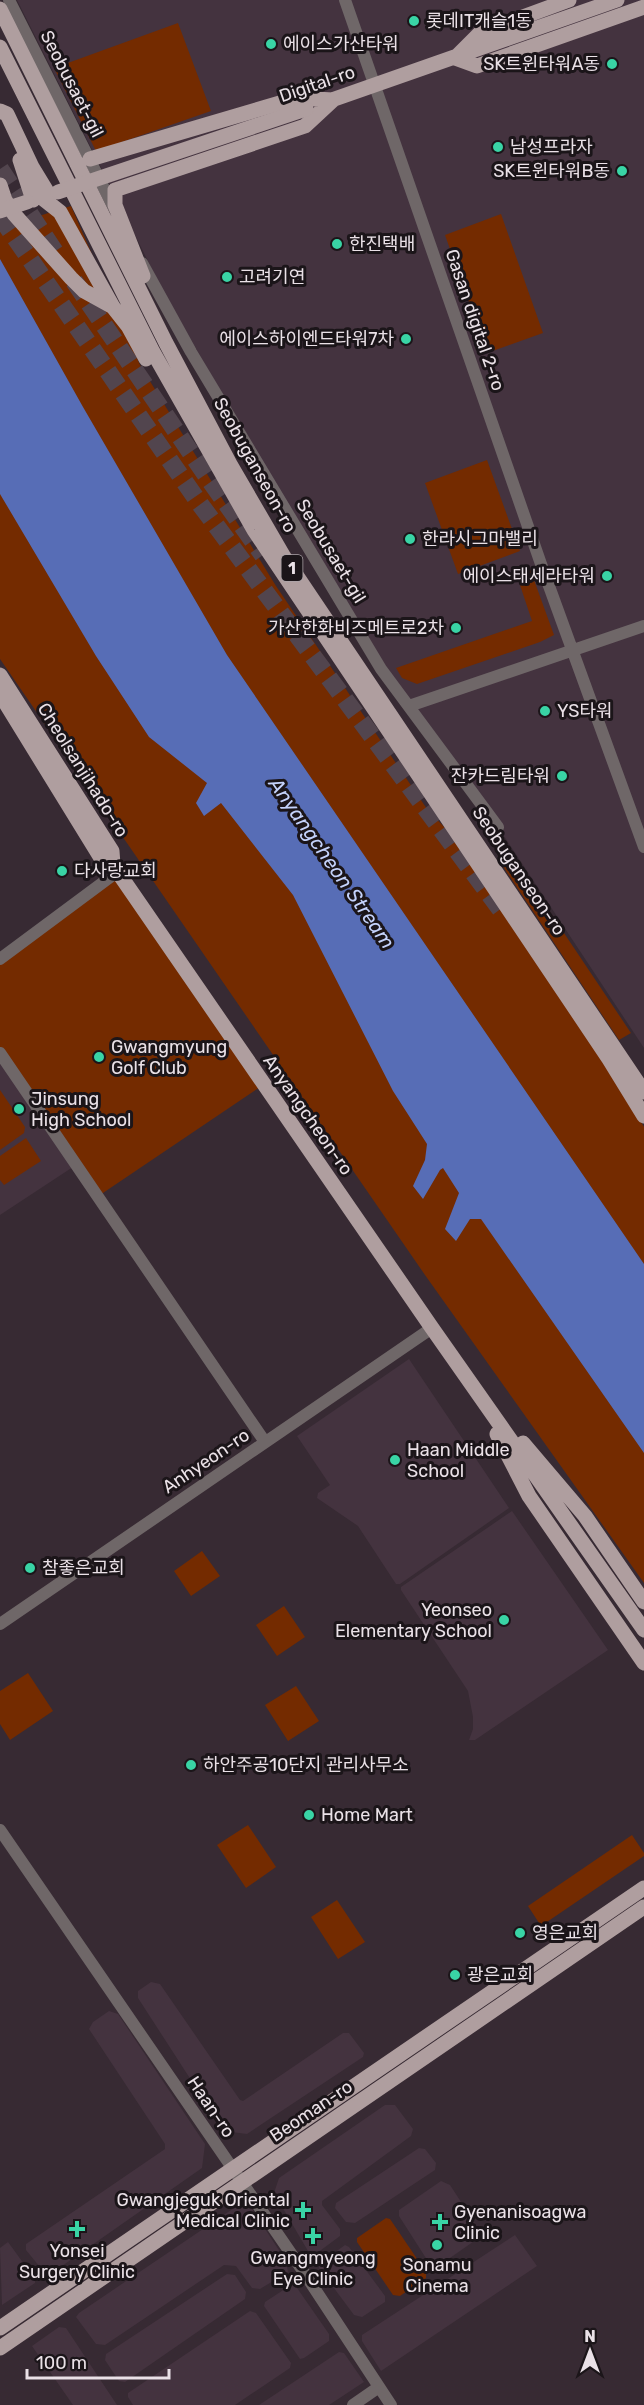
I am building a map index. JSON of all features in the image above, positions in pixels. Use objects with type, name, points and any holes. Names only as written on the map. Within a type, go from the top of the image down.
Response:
[{"type":"main road","points":[[569,0],[480,33],[455,58],[477,66],[644,7]]},
{"type":"main road","name":"Digital-ro","points":[[0,211],[483,49],[617,0]]},
{"type":"main road","name":"Seobuganseon-ro","points":[[0,9],[184,376],[230,464],[284,557],[644,1092]]},
{"type":"main road","name":"Seobuganseon-ro","points":[[0,47],[153,352],[254,530],[609,1059],[644,1116]]},
{"type":"main road","points":[[90,159],[297,98],[333,100]]},
{"type":"main road","points":[[184,376],[109,187],[305,126],[333,100]]},
{"type":"main road","points":[[0,111],[7,114],[32,167],[42,197]]},
{"type":"main road","points":[[0,117],[26,171],[42,197],[60,212],[113,307],[128,326],[234,506],[254,530]]},
{"type":"main road","points":[[0,185],[5,200],[14,214],[71,278],[84,291],[113,307]]},
{"type":"main road","name":"Cheolsanjihado-ro","points":[[0,675],[112,851],[115,869]]},
{"type":"main road","name":"Cheolsanjihado-ro","points":[[0,694],[101,858],[115,869]]},
{"type":"main road","name":"Anyangcheon-ro","points":[[115,869],[473,1386]]},
{"type":"main road","points":[[473,1386],[585,1516],[644,1602]]},
{"type":"main road","points":[[473,1386],[644,1630]]},
{"type":"main road","points":[[473,1386],[529,1496],[644,1663]]},
{"type":"main road","name":"Beoman-ro","points":[[0,2328],[644,1888]]},
{"type":"main road","name":"Beoman-ro","points":[[0,2348],[644,1907]]},
{"type":"street","name":"Seobusaet-gil","points":[[9,0],[90,159],[109,187]]},
{"type":"street","name":"Gasan digital 2-ro","points":[[345,0],[572,651],[644,847]]},
{"type":"street","name":"Seobusaet-gil","points":[[118,214],[191,352],[381,669],[498,827]]},
{"type":"street","points":[[410,706],[644,626]]},
{"type":"street","points":[[0,958],[115,869]]},
{"type":"street","points":[[0,1053],[265,1443]]},
{"type":"street","name":"Anhyeon-ro","points":[[0,1624],[432,1328]]},
{"type":"street","name":"Haan-ro","points":[[0,1830],[392,2405]]},
{"type":"street","points":[[353,2405],[379,2387]]},
{"type":"shaded area","points":[[17,0],[644,0],[644,1048],[498,827],[351,620],[162,289]]},
{"type":"shaded area","points":[[178,23],[211,111],[96,151],[54,68]]},
{"type":"shaded area","points":[[71,206],[140,365],[276,586],[427,809],[445,828],[615,1078],[644,1127],[644,1583],[425,1275],[0,659],[0,228]]},
{"type":"shaded area","points":[[501,214],[543,333],[487,353],[445,235]]},
{"type":"shaded area","points":[[487,460],[520,551],[458,574],[425,483]]},
{"type":"shaded area","points":[[530,569],[554,635],[540,642],[417,684],[402,678],[396,668],[532,621],[516,573]]},
{"type":"shaded area","points":[[501,839],[631,1033],[619,1040],[498,859]]},
{"type":"shaded area","name":"Gwangmyung Golf Club","points":[[117,872],[263,1085],[97,1197],[0,1053],[0,959]]},
{"type":"shaded area","name":"Jinsung High School","points":[[0,1053],[76,1165],[0,1215]]},
{"type":"shaded area","points":[[0,1090],[25,1127],[24,1133],[0,1150]]},
{"type":"shaded area","points":[[26,1138],[41,1161],[4,1185],[0,1180],[0,1156]]},
{"type":"shaded area","name":"Haan Middle School","points":[[409,1359],[509,1508],[400,1584],[396,1584],[358,1526],[317,1498],[318,1493],[330,1485],[297,1436]]},
{"type":"shaded area","name":"Yeonseo Elementary School","points":[[512,1511],[608,1650],[475,1740],[469,1740],[473,1729],[473,1717],[468,1691],[401,1587]]},
{"type":"shaded area","points":[[202,1551],[220,1576],[191,1596],[174,1571]]},
{"type":"shaded area","points":[[284,1606],[305,1637],[277,1656],[256,1625]]},
{"type":"shaded area","points":[[28,1673],[53,1711],[10,1740],[0,1724],[0,1691]]},
{"type":"shaded area","points":[[296,1686],[319,1721],[288,1741],[265,1705]]},
{"type":"shaded area","points":[[248,1825],[276,1867],[246,1888],[217,1845]]},
{"type":"shaded area","points":[[632,1835],[644,1856],[541,1926],[528,1906]]},
{"type":"shaded area","points":[[337,1900],[365,1942],[338,1959],[311,1917]]},
{"type":"shaded area","points":[[151,1982],[160,1984],[240,2100],[243,2101],[343,2033],[349,2033],[364,2053],[363,2057],[247,2134],[224,2131],[138,1998],[138,1991]]},
{"type":"shaded area","points":[[109,2011],[118,2014],[205,2144],[202,2168],[52,2273],[44,2272],[26,2250],[26,2244],[165,2149],[165,2144],[89,2029],[93,2022]]},
{"type":"shaded area","points":[[385,2105],[395,2105],[413,2129],[411,2136],[322,2201],[322,2205],[340,2229],[340,2236],[317,2253],[308,2251],[274,2193],[279,2178]]},
{"type":"shaded area","points":[[419,2148],[425,2149],[436,2163],[435,2170],[355,2223],[346,2222],[335,2208],[336,2203]]},
{"type":"shaded area","points":[[441,2181],[450,2185],[480,2231],[480,2237],[437,2267],[431,2266],[399,2216],[399,2210]]},
{"type":"shaded area","points":[[237,2206],[252,2209],[286,2261],[288,2272],[260,2289],[252,2288],[236,2266],[224,2265],[105,2345],[96,2344],[76,2317],[79,2313]]},
{"type":"shaded area","points":[[386,2218],[390,2219],[426,2272],[426,2278],[400,2296],[393,2295],[357,2242],[357,2238]]},
{"type":"shaded area","points":[[515,2235],[537,2266],[381,2371],[362,2341],[362,2335]]},
{"type":"shaded area","points":[[8,2242],[35,2279],[35,2283],[2,2305],[0,2248]]},
{"type":"shaded area","points":[[345,2245],[349,2247],[385,2296],[385,2302],[362,2317],[354,2315],[319,2268],[319,2264]]},
{"type":"shaded area","points":[[227,2274],[235,2275],[246,2292],[245,2299],[125,2382],[119,2381],[105,2360],[106,2354]]},
{"type":"shaded area","points":[[291,2285],[295,2285],[329,2334],[329,2341],[300,2359],[264,2306],[265,2302]]},
{"type":"shaded area","points":[[250,2311],[256,2313],[291,2363],[290,2368],[235,2405],[133,2405],[128,2393]]},
{"type":"shaded area","points":[[59,2327],[66,2328],[117,2405],[73,2405],[32,2346]]},
{"type":"shaded area","points":[[339,2352],[344,2353],[364,2382],[329,2405],[259,2405]]},
{"type":"water","name":"Anyangcheon Stream","points":[[0,259],[227,655],[644,1264],[644,1453],[481,1219],[470,1219],[456,1241],[445,1229],[459,1193],[443,1168],[423,1199],[413,1186],[425,1160],[427,1144],[393,1091],[293,895],[221,803],[204,816],[196,803],[207,783],[149,737],[96,656],[0,494]]},
{"type":"tunnel","points":[[0,169],[59,258]]},
{"type":"tunnel","points":[[0,216],[200,504],[501,910]]},
{"type":"tunnel","points":[[74,281],[263,555]]},
{"type":"place","name":"롯데IT캐슬1동","points":[[414,21]]},
{"type":"place","name":"에이스가산타워","points":[[271,44]]},
{"type":"place","name":"SK트윈타워A동","points":[[612,64]]},
{"type":"place","name":"남성프라자","points":[[498,147]]},
{"type":"place","name":"SK트윈타워B동","points":[[622,171]]},
{"type":"place","name":"한진택배","points":[[337,244]]},
{"type":"place","name":"고려기연","points":[[227,277]]},
{"type":"place","name":"에이스하이엔드타워7차","points":[[406,339]]},
{"type":"place","name":"한라시그마밸리","points":[[410,539]]},
{"type":"place","name":"에이스태세라타워","points":[[607,576]]},
{"type":"place","name":"가산한화비즈메트로2차","points":[[456,628]]},
{"type":"place","name":"YS타워","points":[[545,711]]},
{"type":"place","name":"잔카드림타워","points":[[562,776]]},
{"type":"place","name":"다사랑교회","points":[[62,871]]},
{"type":"place","name":"Gwangmyung Golf Club","points":[[99,1057]]},
{"type":"place","name":"Jinsung High School","points":[[19,1109]]},
{"type":"place","name":"Haan Middle School","points":[[395,1460]]},
{"type":"place","name":"참좋은교회","points":[[30,1568]]},
{"type":"place","name":"Yeonseo Elementary School","points":[[504,1620]]},
{"type":"place","name":"하안주공10단지 관리사무소","points":[[191,1765]]},
{"type":"place","name":"Home Mart","points":[[309,1815]]},
{"type":"place","name":"영은교회","points":[[520,1933]]},
{"type":"place","name":"광은교회","points":[[455,1975]]},
{"type":"place","name":"Gwangjeguk Oriental Medical Clinic","points":[[303,2210]]},
{"type":"place","name":"Gyenanisoagwa Clinic","points":[[440,2222]]},
{"type":"place","name":"Yonsei Surgery Clinic","points":[[77,2229]]},
{"type":"place","name":"Gwangmyeong Eye Clinic","points":[[313,2236]]},
{"type":"place","name":"Sonamu Cinema","points":[[437,2245]]}]
